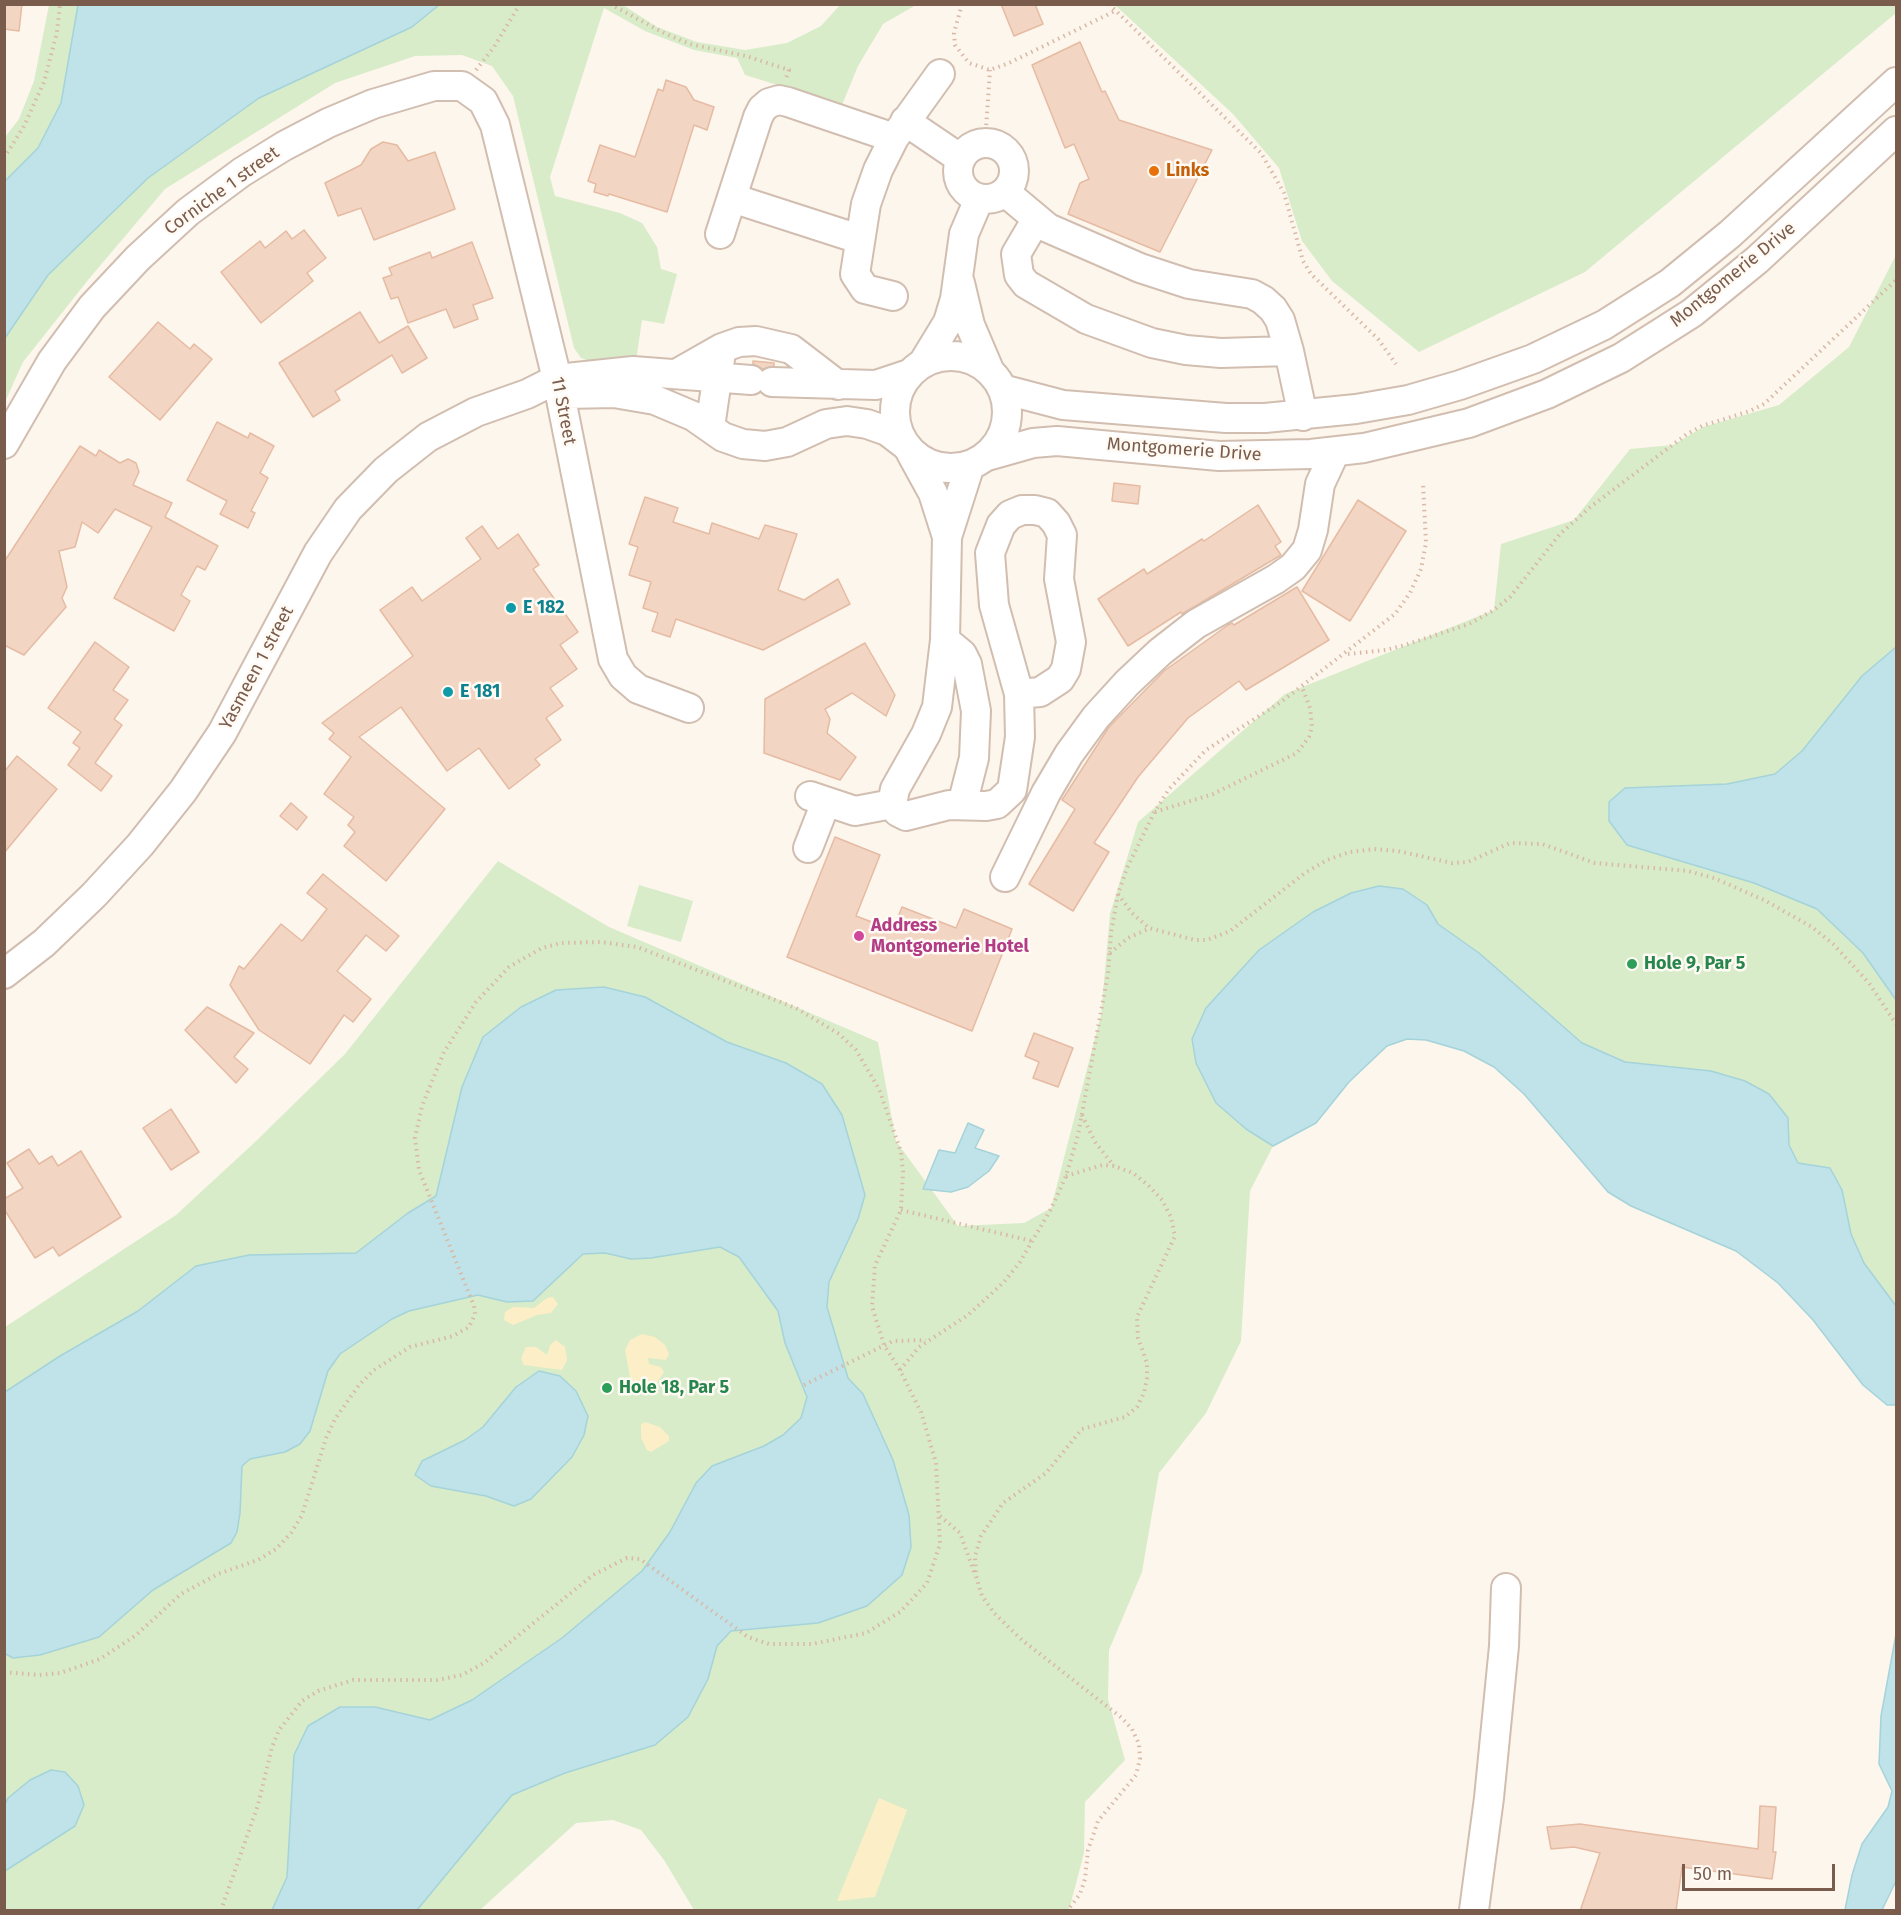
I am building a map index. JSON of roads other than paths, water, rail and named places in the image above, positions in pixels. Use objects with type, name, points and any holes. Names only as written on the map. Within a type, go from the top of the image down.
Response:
[{"type":"street","points":[[893,296],[873,292],[858,283],[855,274],[859,239],[870,192],[899,130],[940,74]]},
{"type":"street","name":"Montgomerie Drive","points":[[996,380],[1042,401],[1084,408],[1226,418],[1303,416],[1408,400],[1460,385],[1533,359],[1604,325],[1670,283],[1730,234],[1896,82]]},
{"type":"street","name":"11 Street","points":[[462,86],[483,101],[495,125],[559,387],[613,659],[623,676],[638,689],[689,708]]},
{"type":"street","name":"Corniche 1 street","points":[[4,444],[52,361],[92,307],[138,258],[188,212],[259,162],[328,123],[373,104],[427,87],[462,86]]},
{"type":"street","points":[[720,234],[762,109],[778,100],[899,130],[961,159]]},
{"type":"street","name":"Montgomerie Drive","points":[[978,460],[1033,443],[1057,441],[1219,456],[1280,456],[1335,452],[1407,439],[1469,423],[1547,394],[1621,358],[1692,313],[1757,260],[1896,131]]},
{"type":"street","points":[[808,848],[818,799],[855,811],[895,793],[933,721],[937,707],[945,640],[947,543],[933,493],[896,427],[894,408],[899,390],[948,322],[964,234],[992,196],[1013,177],[1010,158],[1004,150],[985,143],[967,151],[961,159],[959,178],[970,195],[992,196],[1061,234],[1164,277],[1197,286],[1252,294],[1263,300],[1280,320],[1303,416]]},
{"type":"street","points":[[732,198],[859,239]]},
{"type":"street","points":[[1036,220],[1016,254],[1019,275],[1026,284],[1086,319],[1140,339],[1186,350],[1221,353],[1289,351]]},
{"type":"street","points":[[559,387],[635,395],[674,407],[723,436],[743,444],[765,446],[787,442],[826,424],[847,421],[867,424],[887,431],[924,462],[939,468],[954,469],[978,460],[999,442],[1005,425],[1006,407],[970,325],[958,276]]},
{"type":"street","points":[[678,373],[722,348],[747,341],[774,343],[791,350],[838,385]]},
{"type":"street","points":[[710,427],[722,348]]},
{"type":"street","points":[[559,387],[610,373],[678,373],[762,381],[876,386],[940,357],[958,356],[975,361],[996,380]]},
{"type":"street","name":"Yasmeen 1 street","points":[[4,974],[44,943],[94,896],[183,790],[222,733],[318,553],[348,509],[386,470],[429,437],[476,412],[527,394],[559,387]]},
{"type":"street","points":[[1005,877],[1046,794],[1069,754],[1096,717],[1160,652],[1196,624],[1293,567],[1306,550],[1324,473],[1335,452]]},
{"type":"street","points":[[1280,456],[1304,477],[1314,495],[1317,508]]},
{"type":"street","points":[[947,543],[978,460]]},
{"type":"street","points":[[895,793],[924,811],[962,805],[997,804],[1012,790],[1020,737],[1019,694],[992,597],[990,553],[1001,525],[1010,515],[1022,510],[1035,510],[1047,513],[1056,523],[1062,535],[1059,579],[1071,642],[1066,669],[1051,687],[1040,692],[1019,694]]},
{"type":"street","points":[[947,543],[990,553]]},
{"type":"street","points":[[945,640],[962,654],[967,664],[976,711],[974,758],[962,805]]},
{"type":"street","points":[[1474,1911],[1490,1798],[1504,1646],[1506,1588]]},
{"type":"water","points":[[78,4],[439,5],[412,27],[259,98],[148,178],[48,275],[5,338],[5,181],[38,148],[61,103]]},
{"type":"water","points":[[1896,647],[1896,1000],[1863,953],[1817,909],[1754,883],[1627,845],[1609,821],[1609,802],[1625,788],[1727,784],[1775,774],[1802,751],[1862,676]]},
{"type":"water","points":[[1379,886],[1403,889],[1427,905],[1438,924],[1479,953],[1582,1043],[1625,1062],[1711,1071],[1745,1081],[1769,1094],[1788,1118],[1789,1145],[1798,1163],[1830,1168],[1842,1190],[1851,1234],[1864,1263],[1896,1306],[1896,1405],[1887,1405],[1863,1385],[1813,1320],[1778,1283],[1736,1251],[1631,1206],[1608,1192],[1524,1094],[1494,1067],[1464,1051],[1426,1040],[1407,1039],[1387,1046],[1349,1082],[1316,1123],[1273,1146],[1246,1129],[1216,1103],[1196,1063],[1192,1039],[1206,1008],[1259,950],[1313,912],[1351,893]]},
{"type":"water","points":[[604,987],[645,997],[727,1042],[786,1063],[822,1084],[842,1115],[865,1195],[858,1219],[829,1282],[827,1307],[848,1378],[863,1394],[893,1460],[909,1515],[911,1547],[902,1575],[867,1606],[818,1623],[731,1631],[717,1646],[708,1679],[688,1717],[655,1745],[565,1773],[512,1795],[417,1910],[272,1910],[287,1877],[294,1755],[308,1726],[340,1707],[375,1707],[430,1720],[472,1700],[562,1638],[642,1571],[670,1532],[696,1483],[712,1466],[764,1446],[783,1435],[801,1418],[807,1397],[785,1343],[778,1311],[739,1257],[720,1247],[651,1258],[631,1259],[605,1253],[583,1254],[533,1301],[507,1302],[478,1295],[409,1311],[392,1319],[340,1354],[328,1371],[310,1431],[300,1444],[285,1452],[250,1459],[242,1466],[240,1513],[237,1532],[231,1543],[153,1590],[99,1637],[40,1655],[13,1658],[4,1653],[5,1392],[60,1356],[138,1311],[196,1266],[249,1255],[356,1253],[408,1213],[436,1196],[462,1087],[483,1037],[521,1007],[556,990]]},
{"type":"water","points":[[968,1123],[984,1130],[975,1148],[999,1156],[989,1171],[968,1187],[951,1192],[923,1189],[939,1150],[955,1153]]},
{"type":"water","points":[[539,1371],[560,1376],[576,1391],[588,1416],[584,1435],[572,1457],[531,1499],[514,1506],[486,1496],[431,1486],[415,1475],[422,1461],[465,1440],[483,1427],[516,1387]]},
{"type":"water","points":[[1896,1634],[1896,1881],[1882,1910],[1845,1910],[1852,1875],[1862,1844],[1888,1807],[1892,1791],[1879,1764],[1881,1716]]},
{"type":"water","points":[[51,1770],[65,1772],[78,1786],[84,1805],[75,1826],[5,1871],[4,1806],[8,1798],[30,1780]]},
{"type":"place","name":"Links","points":[[1154,171]]},
{"type":"place","name":"E 182","points":[[511,608]]},
{"type":"place","name":"E 181","points":[[448,692]]},
{"type":"place","name":"Address Montgomerie Hotel","points":[[859,936]]},
{"type":"place","name":"Hole 9, Par 5","points":[[1632,964]]},
{"type":"place","name":"Hole 18, Par 5","points":[[607,1388]]}]
